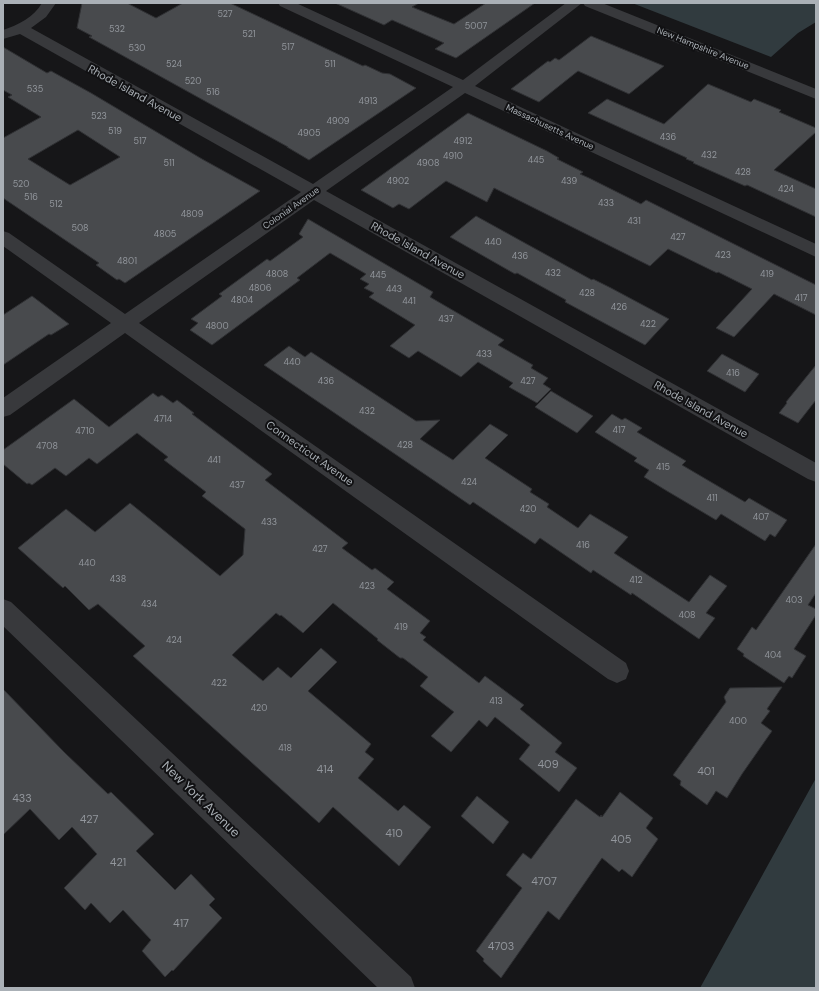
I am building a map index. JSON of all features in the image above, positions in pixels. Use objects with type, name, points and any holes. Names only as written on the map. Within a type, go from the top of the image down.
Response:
[{"type":"street","points":[[3,35],[20,28],[41,15],[49,3]]},
{"type":"street","name":"Massachusetts Avenue","points":[[285,3],[816,251]]},
{"type":"street","name":"Colonial Avenue","points":[[3,409],[463,87],[575,3]]},
{"type":"street","name":"New Hampshire Avenue","points":[[590,3],[816,94]]},
{"type":"street","name":"Rhode Island Avenue","points":[[20,28],[816,473]]},
{"type":"street","name":"Connecticut Avenue","points":[[3,236],[617,671]]},
{"type":"street","name":"New York Avenue","points":[[3,610],[400,988]]},
{"type":"shaded area","points":[[632,3],[816,3],[816,22],[798,33],[771,57]]},
{"type":"shaded area","points":[[816,778],[816,988],[700,988]]},
{"type":"building","points":[[82,3],[127,3],[156,18],[183,3],[230,3],[363,66],[365,65],[382,73],[390,74],[416,88],[309,160],[89,37],[92,36],[77,28]]},
{"type":"building","points":[[335,3],[419,3],[412,7],[454,24],[486,3],[535,3],[456,58],[435,49],[444,43],[392,20],[384,25]]},
{"type":"building","points":[[591,36],[664,66],[629,94],[578,71],[539,102],[511,89],[548,61],[550,62],[555,58],[559,60]]},
{"type":"building","points":[[3,47],[47,73],[51,71],[91,93],[202,159],[260,191],[125,283],[119,279],[117,280],[96,265],[99,263],[3,198],[3,138],[41,117],[8,97],[12,95],[3,90]],"holes":[[[78,130],[120,157],[70,185],[28,159]]]},
{"type":"building","points":[[708,84],[751,102],[754,99],[781,110],[779,112],[816,128],[816,132],[774,170],[816,189],[816,217],[747,185],[745,186],[693,163],[694,162],[686,159],[687,158],[588,113],[607,99],[664,124]]},
{"type":"building","points":[[468,113],[547,151],[559,158],[557,159],[583,172],[580,174],[641,204],[646,200],[816,285],[816,315],[774,294],[734,337],[716,328],[752,289],[668,249],[650,266],[494,188],[487,202],[446,181],[409,209],[399,204],[393,208],[361,190]]},
{"type":"building","points":[[476,216],[592,280],[593,279],[611,288],[669,319],[645,345],[450,237]]},
{"type":"building","points":[[308,219],[433,292],[430,297],[504,340],[498,345],[533,365],[531,368],[548,378],[543,384],[551,389],[537,403],[509,387],[513,383],[478,362],[461,377],[418,351],[409,358],[390,346],[415,325],[369,297],[374,293],[364,288],[369,284],[360,279],[366,274],[330,253],[297,278],[300,280],[212,345],[190,330],[198,323],[191,319],[222,296],[219,294],[267,259],[270,261],[303,237],[299,234]]},
{"type":"building","points":[[32,296],[69,324],[51,335],[49,334],[3,365],[3,315]]},
{"type":"building","points":[[289,346],[305,357],[311,352],[416,421],[440,420],[420,439],[453,460],[490,424],[508,435],[485,458],[532,489],[530,492],[549,504],[547,507],[578,528],[590,514],[628,537],[614,553],[689,602],[710,575],[727,586],[706,613],[715,618],[699,639],[632,593],[631,595],[593,570],[591,573],[540,538],[535,544],[473,502],[470,505],[264,365]]},
{"type":"building","points":[[722,354],[759,374],[745,392],[707,371]]},
{"type":"building","points":[[816,365],[816,400],[798,423],[779,413]]},
{"type":"building","points":[[551,391],[593,416],[577,433],[535,407]]},
{"type":"building","points":[[153,393],[158,397],[162,395],[173,403],[177,400],[194,413],[192,414],[272,474],[265,480],[348,543],[342,548],[372,570],[375,568],[394,582],[387,589],[430,621],[420,633],[426,637],[423,640],[479,683],[485,676],[524,705],[520,709],[562,743],[555,752],[577,768],[559,792],[519,759],[530,745],[495,717],[487,727],[479,720],[451,752],[431,736],[454,712],[420,686],[428,677],[403,658],[400,658],[333,603],[303,633],[281,615],[280,616],[276,613],[232,655],[263,681],[278,667],[291,678],[321,648],[337,662],[308,691],[371,744],[365,752],[374,759],[358,778],[398,811],[404,805],[431,827],[399,866],[333,807],[319,823],[133,656],[145,646],[98,604],[89,610],[65,586],[63,588],[18,548],[66,509],[95,532],[130,503],[220,576],[243,555],[245,529],[202,496],[206,492],[164,460],[168,457],[137,433],[97,464],[89,458],[66,476],[55,468],[32,485],[29,483],[27,484],[3,464],[3,450],[74,399],[109,427]]},
{"type":"building","points":[[612,414],[622,420],[625,418],[642,428],[637,432],[686,461],[682,465],[745,502],[749,498],[787,520],[775,537],[770,534],[765,541],[721,514],[716,520],[667,491],[644,477],[649,470],[634,461],[637,458],[595,432]]},
{"type":"building","points":[[816,544],[816,593],[808,605],[816,609],[816,615],[794,649],[806,656],[792,678],[789,676],[784,683],[743,656],[744,654],[737,649],[752,627],[756,630]]},
{"type":"building","points":[[782,687],[767,709],[770,711],[761,723],[772,731],[727,798],[716,791],[707,805],[680,785],[681,781],[673,775],[726,702],[724,697],[730,688]]},
{"type":"building","points":[[3,689],[64,752],[108,794],[111,792],[154,834],[136,851],[175,890],[191,874],[215,899],[209,905],[222,918],[173,971],[172,970],[165,977],[142,951],[151,940],[123,910],[110,923],[91,903],[85,910],[64,888],[97,854],[72,827],[59,840],[30,809],[3,835]]},
{"type":"building","points":[[620,792],[653,818],[646,828],[658,839],[632,877],[622,869],[619,872],[602,858],[559,920],[548,911],[501,978],[483,961],[484,959],[476,951],[522,888],[506,875],[523,853],[531,859],[576,799],[602,817]]},
{"type":"building","points":[[477,796],[509,822],[493,844],[461,816]]}]
